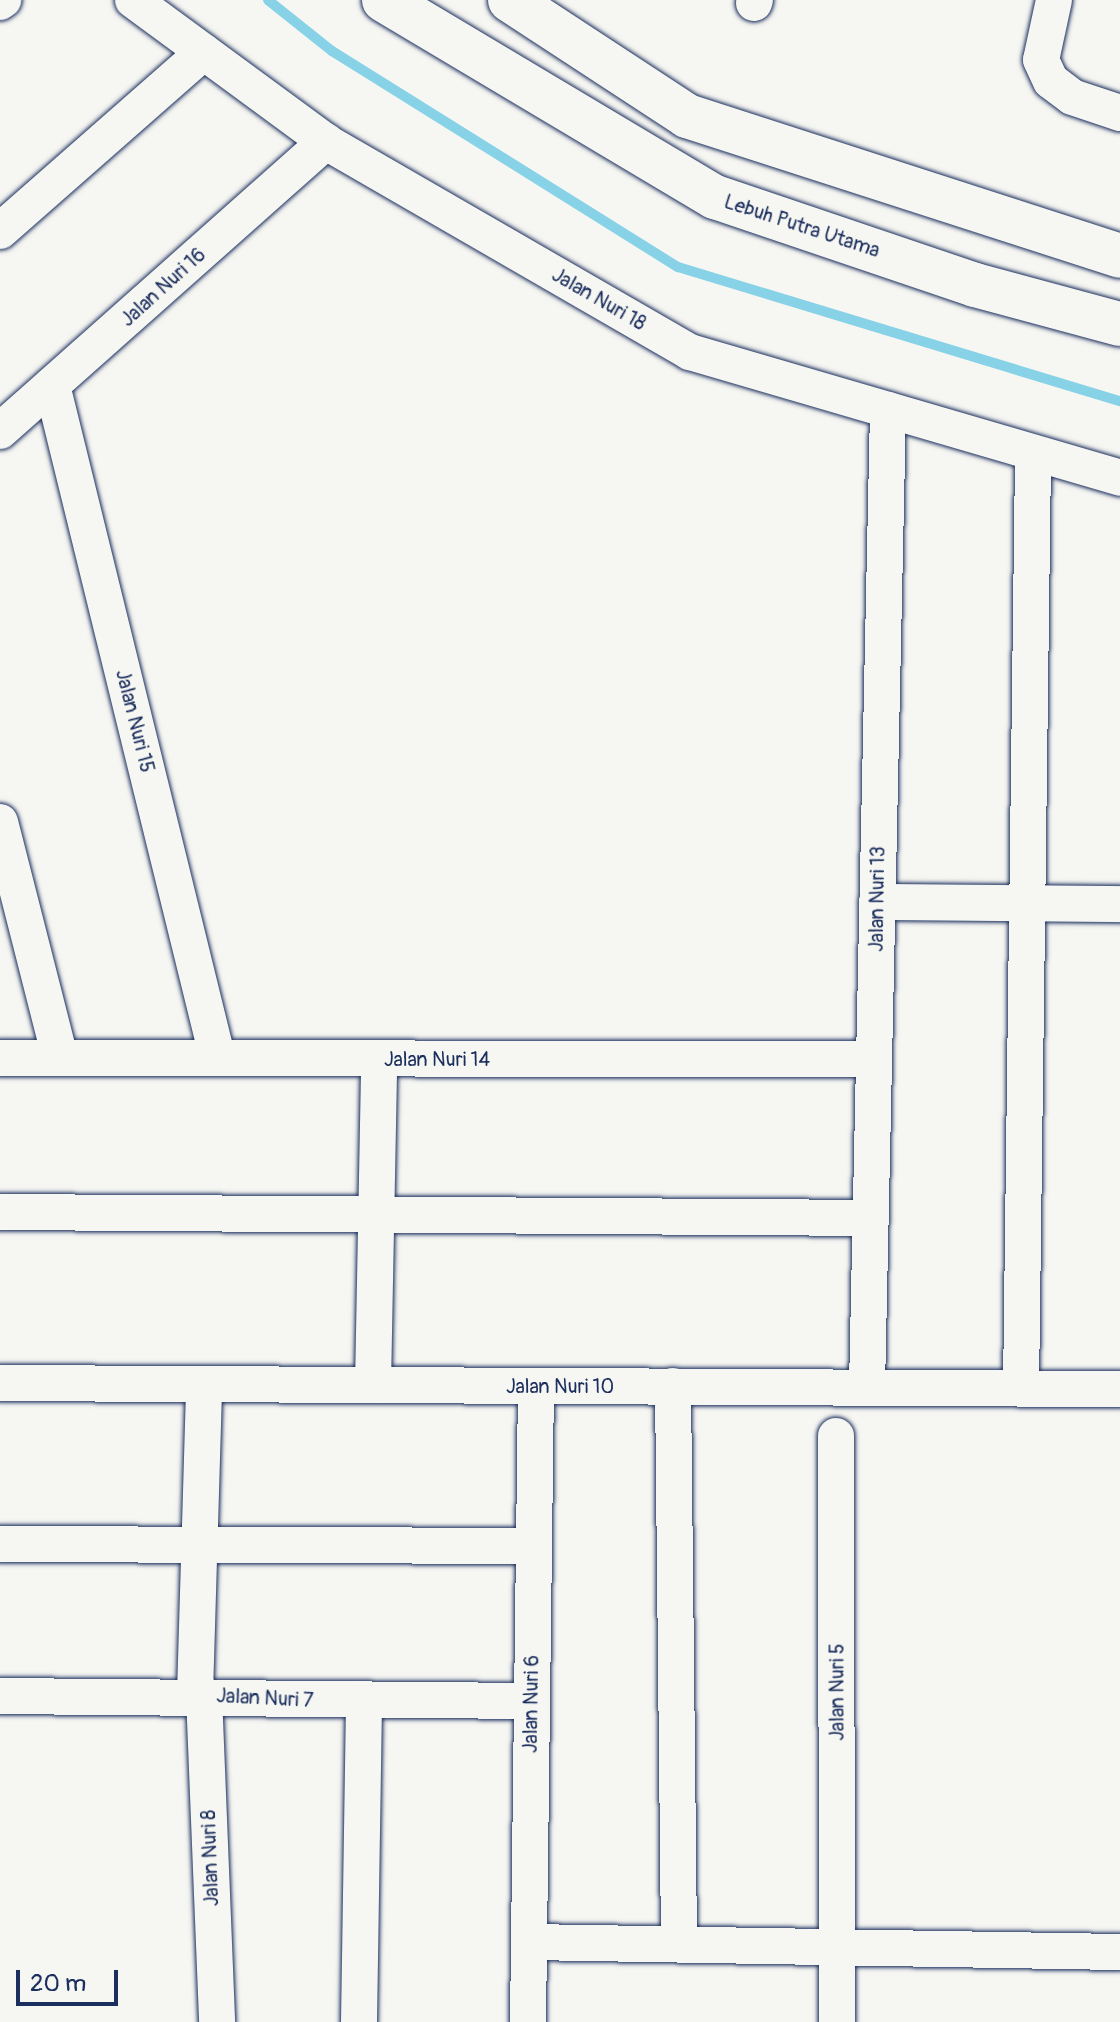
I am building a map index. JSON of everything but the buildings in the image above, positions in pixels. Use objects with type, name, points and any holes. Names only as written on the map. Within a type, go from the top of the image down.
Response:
[{"type":"main road","name":"Lebuh Putra Utama","points":[[384,0],[715,197],[975,285],[1120,324]]},
{"type":"main road","points":[[510,0],[687,116],[1120,256]]},
{"type":"street","name":"Jalan Nuri 18","points":[[133,0],[326,142],[690,352],[1120,478]]},
{"type":"street","points":[[1054,0],[1041,60],[1051,81],[1072,97],[1120,113]]},
{"type":"street","points":[[0,231],[204,52]]},
{"type":"street","name":"Jalan Nuri 16","points":[[0,431],[326,142]]},
{"type":"street","name":"Jalan Nuri 15","points":[[52,385],[217,1056]]},
{"type":"street","name":"Jalan Nuri 13","points":[[867,1388],[888,410]]},
{"type":"street","points":[[1021,1388],[1032,903],[1033,453]]},
{"type":"street","points":[[0,822],[60,1057]]},
{"type":"street","points":[[877,902],[1120,904]]},
{"type":"street","name":"Jalan Nuri 14","points":[[0,1058],[874,1059]]},
{"type":"street","points":[[373,1385],[379,1059]]},
{"type":"street","points":[[0,1212],[871,1218]]},
{"type":"street","name":"Jalan Nuri 10","points":[[0,1383],[1120,1389]]},
{"type":"street","name":"Jalan Nuri 8","points":[[204,1384],[199,1546],[200,1694],[217,2022]]},
{"type":"street","name":"Jalan Nuri 6","points":[[528,2022],[536,1386]]},
{"type":"street","points":[[673,1386],[679,1944]]},
{"type":"street","name":"Jalan Nuri 5","points":[[836,1436],[837,2022]]},
{"type":"street","points":[[0,1544],[533,1546]]},
{"type":"street","name":"Jalan Nuri 7","points":[[0,1696],[200,1694],[364,1704],[530,1701]]},
{"type":"street","points":[[359,2022],[364,1704]]},
{"type":"street","points":[[529,1942],[1120,1952]]},
{"type":"waterway","points":[[268,0],[332,51],[678,267],[1120,401]]}]
